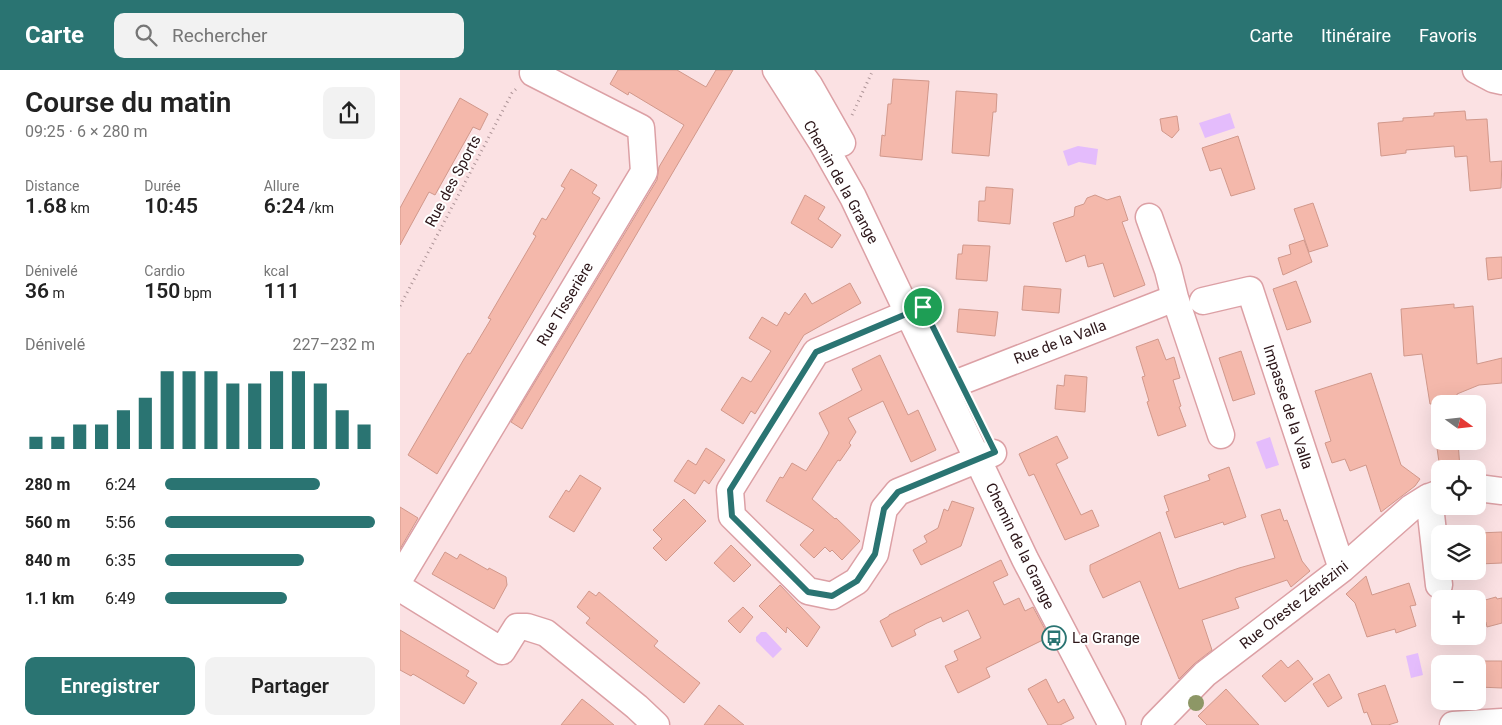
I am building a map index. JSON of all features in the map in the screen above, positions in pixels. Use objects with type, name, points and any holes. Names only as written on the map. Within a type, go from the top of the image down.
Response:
[{"type":"street","name":"Chemin de la Grange","points":[[782,70],[809,85],[847,152],[902,269],[916,310]]},
{"type":"street","name":"Chemin de la Grange","points":[[782,70],[916,310],[987,456],[1026,559],[1112,725]]},
{"type":"street","points":[[1476,70],[1493,79],[1502,81]]},
{"type":"street","name":"Rue Tisserière","points":[[400,578],[644,172],[641,128],[530,71]]},
{"type":"street","points":[[1149,217],[1221,435]]},
{"type":"street","name":"Impasse de la Valla","points":[[1204,302],[1250,290],[1342,569]]},
{"type":"street","name":"Rue de la Valla","points":[[951,384],[1176,298]]},
{"type":"street","points":[[916,310],[816,352],[730,490],[732,516],[808,592],[832,596],[857,581],[875,554],[884,509],[898,492],[987,456]]},
{"type":"street","points":[[1486,489],[1502,491]]},
{"type":"street","name":"Rue Oreste Zénézini","points":[[1155,725],[1205,674],[1342,569],[1411,508],[1431,497]]},
{"type":"street","points":[[1436,515],[1439,586]]},
{"type":"street","points":[[400,588],[502,651],[517,627],[527,627],[546,633],[637,707],[656,725]]},
{"type":"street","points":[[1453,725],[1502,722]]},
{"type":"path","points":[[840,140],[873,70]]},
{"type":"path","name":"Rue des Sports","points":[[400,306],[512,93],[530,71]]},
{"type":"shaded area","points":[[1230,113],[1235,128],[1205,138],[1199,123]]},
{"type":"shaded area","points":[[1078,146],[1098,149],[1096,165],[1079,162],[1068,166],[1063,151]]},
{"type":"shaded area","points":[[1270,437],[1279,465],[1266,469],[1256,442]]},
{"type":"shaded area","points":[[761,632],[766,632],[782,649],[773,658],[756,641],[756,637]]},
{"type":"shaded area","points":[[1418,653],[1423,675],[1411,678],[1406,656]]},
{"type":"building","points":[[618,70],[677,70],[706,87],[716,70],[733,70],[522,429],[511,422],[657,180],[659,167],[684,125],[629,92],[628,95],[610,84]]},
{"type":"building","points":[[893,79],[929,81],[922,160],[880,156],[882,135],[885,136],[888,104],[891,104]]},
{"type":"building","points":[[956,91],[997,94],[996,112],[993,112],[989,156],[952,153]]},
{"type":"building","points":[[460,98],[488,114],[480,130],[473,127],[435,195],[429,192],[400,245],[400,208]]},
{"type":"building","points":[[1465,111],[1466,120],[1487,119],[1490,162],[1502,161],[1501,188],[1470,191],[1467,156],[1455,157],[1454,146],[1406,150],[1406,153],[1381,156],[1378,123],[1403,121],[1403,118],[1434,116],[1434,113]]},
{"type":"building","points":[[1177,116],[1179,130],[1172,138],[1162,131],[1160,119]]},
{"type":"building","points":[[1238,136],[1255,189],[1231,196],[1221,168],[1210,171],[1202,148]]},
{"type":"building","points":[[571,169],[597,185],[592,193],[600,198],[437,474],[408,455],[464,359],[468,353],[470,354],[491,319],[488,318],[536,236],[533,234],[542,218],[546,220],[565,188],[561,186]]},
{"type":"building","points":[[986,187],[1013,189],[1010,224],[978,221],[979,201],[985,201]]},
{"type":"building","points":[[805,195],[825,207],[818,219],[841,235],[832,248],[791,223]]},
{"type":"building","points":[[1095,195],[1107,200],[1120,196],[1128,220],[1122,222],[1145,285],[1114,297],[1103,263],[1088,267],[1085,255],[1066,262],[1053,223],[1074,216],[1075,207],[1084,204],[1087,198]]},
{"type":"building","points":[[1313,203],[1328,246],[1309,252],[1294,209]]},
{"type":"building","points":[[1304,240],[1312,262],[1283,275],[1278,258],[1291,254],[1289,245]]},
{"type":"building","points":[[963,245],[990,246],[987,281],[956,279],[958,254],[962,254]]},
{"type":"building","points":[[1502,257],[1502,278],[1488,280],[1486,258]]},
{"type":"building","points":[[1296,281],[1311,322],[1287,330],[1273,289]]},
{"type":"building","points":[[850,283],[861,303],[804,335],[755,414],[751,411],[743,424],[721,410],[742,377],[751,382],[771,351],[749,338],[762,317],[777,326],[785,312],[789,315],[805,293],[812,304]]},
{"type":"building","points":[[1024,286],[1061,289],[1059,313],[1022,310]]},
{"type":"building","points":[[1454,304],[1454,308],[1473,306],[1477,364],[1502,358],[1502,383],[1479,385],[1457,395],[1431,395],[1430,404],[1422,354],[1404,356],[1401,309]]},
{"type":"building","points":[[959,309],[998,312],[995,336],[957,332]]},
{"type":"building","points":[[1158,339],[1166,360],[1174,357],[1180,378],[1173,380],[1181,406],[1179,407],[1186,426],[1158,436],[1147,402],[1149,401],[1142,377],[1145,376],[1136,347]]},
{"type":"building","points":[[1241,351],[1255,394],[1233,401],[1219,358]]},
{"type":"building","points":[[880,355],[908,415],[918,410],[936,450],[911,462],[883,401],[848,418],[856,432],[849,443],[851,445],[840,461],[838,460],[812,499],[836,518],[860,541],[842,560],[832,550],[830,552],[825,547],[814,558],[800,545],[814,530],[766,501],[780,477],[783,478],[792,463],[806,471],[820,449],[829,433],[819,413],[862,390],[852,369]]},
{"type":"building","points":[[1371,373],[1401,465],[1420,479],[1415,486],[1381,512],[1366,465],[1350,471],[1345,459],[1332,463],[1325,443],[1331,441],[1315,391]]},
{"type":"building","points":[[1065,375],[1087,377],[1085,412],[1055,409],[1057,385],[1064,386]]},
{"type":"building","points":[[1057,436],[1068,458],[1056,464],[1081,515],[1092,510],[1099,526],[1065,540],[1034,474],[1029,476],[1019,454]]},
{"type":"building","points":[[706,448],[725,460],[709,484],[704,480],[695,494],[674,481],[688,460],[696,465]]},
{"type":"building","points":[[1437,450],[1459,450],[1459,460],[1439,460]]},
{"type":"building","points":[[1229,467],[1246,517],[1224,525],[1223,522],[1175,538],[1166,512],[1169,511],[1164,496],[1210,480],[1208,475]]},
{"type":"building","points":[[580,475],[601,488],[574,532],[549,517],[566,490],[569,492]]},
{"type":"building","points":[[684,499],[706,521],[666,561],[653,548],[662,539],[653,530]]},
{"type":"building","points":[[952,501],[974,508],[961,546],[921,565],[913,550],[927,542],[924,536],[938,528],[944,509],[948,511]]},
{"type":"building","points":[[400,507],[418,518],[400,549]]},
{"type":"building","points":[[1280,509],[1284,521],[1287,520],[1302,561],[1310,571],[1291,587],[1287,580],[1235,598],[1239,608],[1202,620],[1212,650],[1179,679],[1140,581],[1103,598],[1090,571],[1090,565],[1160,532],[1179,589],[1239,568],[1275,558],[1261,515]]},
{"type":"building","points":[[1502,532],[1502,563],[1486,564],[1486,533]]},
{"type":"building","points":[[731,545],[751,565],[734,582],[714,563]]},
{"type":"building","points":[[445,552],[457,559],[460,554],[488,570],[489,568],[506,577],[507,585],[494,609],[432,574]]},
{"type":"building","points":[[1001,560],[1008,575],[993,582],[1004,605],[1019,598],[1025,611],[1033,607],[1049,637],[986,668],[990,677],[958,693],[945,666],[958,660],[954,651],[981,638],[968,610],[943,622],[941,617],[927,623],[914,630],[916,635],[892,647],[880,621]]},
{"type":"building","points":[[1366,576],[1372,595],[1409,583],[1416,605],[1410,606],[1416,626],[1396,633],[1395,629],[1367,637],[1355,603],[1346,594]]},
{"type":"building","points":[[780,585],[820,627],[807,647],[787,627],[786,633],[759,606]]},
{"type":"building","points":[[589,591],[596,596],[599,592],[658,641],[654,646],[700,683],[684,703],[586,623],[590,618],[577,607]]},
{"type":"building","points":[[1496,597],[1497,599],[1502,598],[1502,623],[1487,627],[1486,600]]},
{"type":"building","points":[[743,607],[753,617],[740,633],[728,621]]},
{"type":"building","points":[[400,630],[469,671],[466,676],[477,683],[464,704],[413,674],[411,676],[400,670]]},
{"type":"building","points":[[1281,660],[1288,668],[1298,660],[1313,679],[1285,702],[1262,676]]},
{"type":"building","points":[[1486,661],[1502,661],[1502,688],[1486,687]]},
{"type":"building","points":[[1329,674],[1342,698],[1328,707],[1313,684]]},
{"type":"building","points":[[1046,679],[1058,703],[1064,699],[1074,718],[1060,725],[1048,725],[1028,689]]},
{"type":"building","points":[[1385,685],[1398,722],[1388,725],[1372,725],[1367,712],[1364,713],[1358,694]]},
{"type":"building","points":[[1226,689],[1259,725],[1207,725],[1198,716]]},
{"type":"building","points":[[582,699],[591,706],[614,725],[561,725]]},
{"type":"building","points":[[719,705],[744,725],[704,725]]},
{"type":"place","name":"La Grange","points":[[1054,638]]},
{"type":"route","points":[[923,307],[958,381],[995,452],[898,492],[884,509],[875,554],[857,581],[832,596],[808,592],[732,516],[730,490],[816,352],[923,307]]}]
